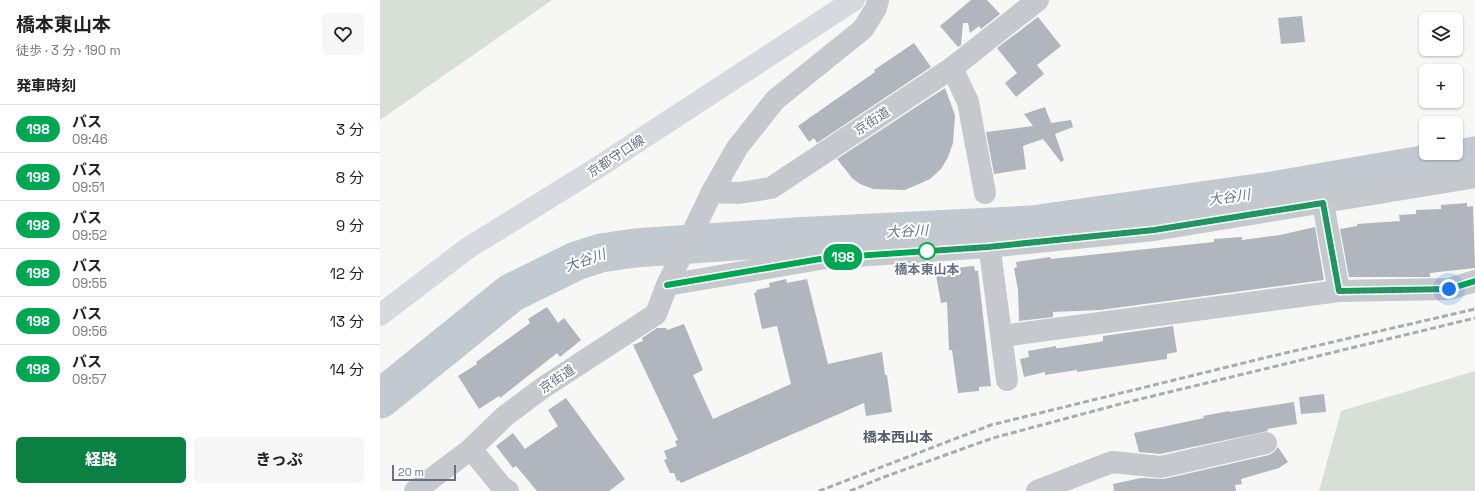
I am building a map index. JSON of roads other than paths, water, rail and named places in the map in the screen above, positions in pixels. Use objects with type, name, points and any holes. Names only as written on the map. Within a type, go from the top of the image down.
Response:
[{"type":"main road","name":"京都守口線","points":[[380,315],[468,248],[597,168],[854,0]]},
{"type":"street","points":[[712,192],[737,148],[775,100],[863,29],[876,8],[878,0]]},
{"type":"street","name":"京街道","points":[[415,491],[471,449],[505,416],[544,387],[656,314],[667,285],[700,213],[712,192],[739,193],[771,188],[952,68],[1038,0]]},
{"type":"street","points":[[952,68],[968,102],[985,193]]},
{"type":"street","points":[[667,285],[826,258],[988,242],[1154,230],[1475,177]]},
{"type":"street","points":[[1323,203],[1339,291]]},
{"type":"street","points":[[988,242],[1007,380]]},
{"type":"street","points":[[1002,336],[1339,291],[1449,289],[1475,281]]},
{"type":"street","points":[[1045,490],[1112,462],[1161,468],[1266,443]]},
{"type":"street","points":[[471,449],[502,487],[508,491]]},
{"type":"waterway","name":"大谷川","points":[[380,399],[511,293],[576,261],[601,253],[635,248],[794,237],[1032,225],[1272,191],[1475,156]]},
{"type":"railway","points":[[819,491],[991,425],[1268,357],[1475,309]]},
{"type":"railway","points":[[850,491],[884,477],[993,438],[1124,403],[1475,318]]},
{"type":"place","name":"橋本東山本","points":[[927,251]]},
{"type":"district","name":"橋本西山本","points":[[898,437]]}]
